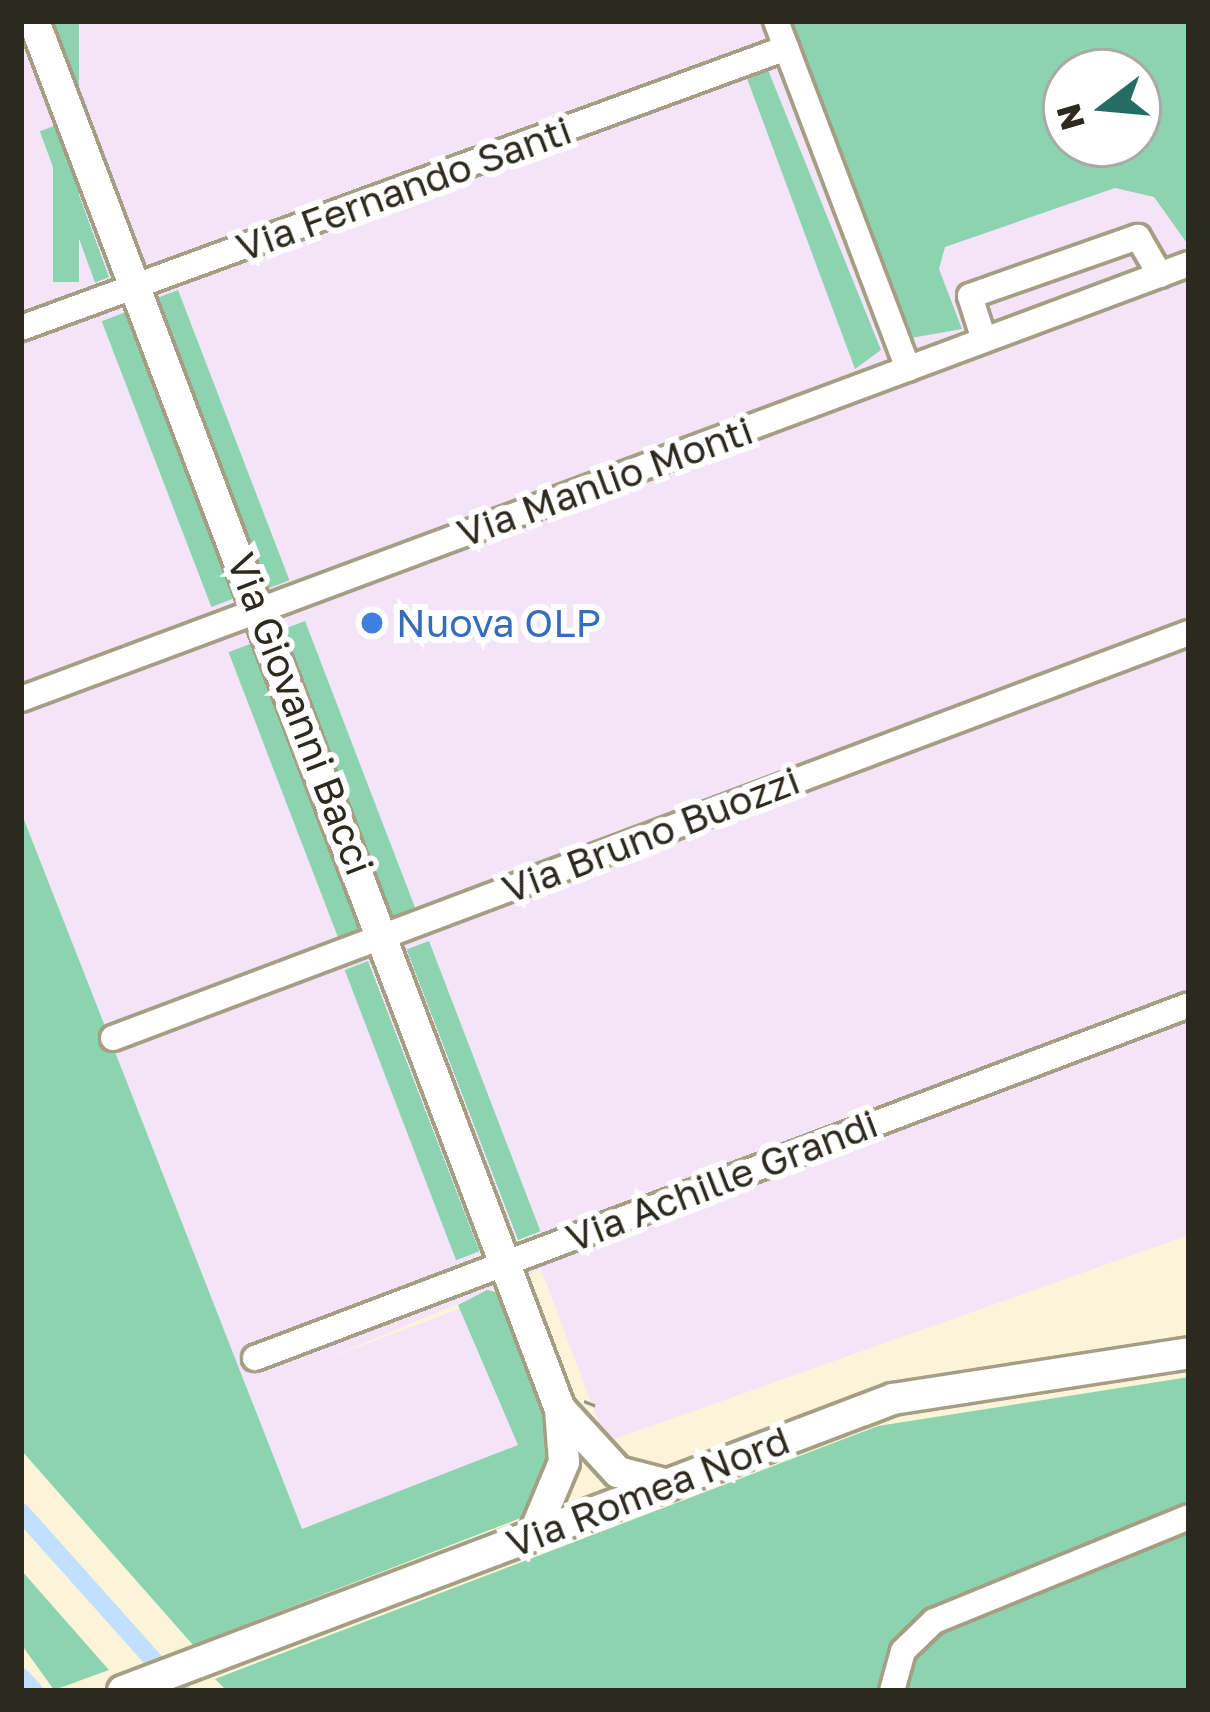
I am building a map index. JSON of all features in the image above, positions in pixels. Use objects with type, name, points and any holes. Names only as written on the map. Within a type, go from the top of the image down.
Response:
[{"type":"main road","name":"Via Giovanni Bacci","points":[[34,21],[560,1409],[564,1462],[533,1536]]},
{"type":"main road","name":"Via Romea Nord","points":[[123,1691],[893,1399],[1189,1353]]},
{"type":"main road","name":"Via Giovanni Bacci","points":[[560,1409],[618,1472],[668,1485]]},
{"type":"street","points":[[776,21],[908,369]]},
{"type":"street","name":"Via Fernando Santi","points":[[21,328],[786,47]]},
{"type":"street","points":[[984,340],[970,296],[1138,237],[1160,274]]},
{"type":"street","name":"Via Manlio Monti","points":[[21,699],[1189,264]]},
{"type":"street","name":"Via Bruno Buozzi","points":[[113,1038],[1189,632]]},
{"type":"street","name":"Via Achille Grandi","points":[[255,1358],[1189,1005]]},
{"type":"street","points":[[892,1691],[903,1652],[934,1622],[1189,1517]]},
{"type":"shaded area","points":[[21,21],[1189,21],[1189,1235],[606,1442],[541,1269],[326,1359],[464,1307],[518,1445],[302,1530],[21,812]]},
{"type":"green space","points":[[53,21],[79,21],[79,282],[53,282]]},
{"type":"green space","points":[[791,21],[1189,21],[1189,246],[1154,197],[1115,188],[945,247],[939,269],[962,329],[911,338]]},
{"type":"green space","points":[[766,65],[881,350],[855,369],[745,73]]},
{"type":"green space","points":[[54,126],[109,277],[95,282],[40,131]]},
{"type":"green space","points":[[178,290],[289,580],[268,589],[157,298]]},
{"type":"green space","points":[[126,312],[236,598],[211,607],[102,321]]},
{"type":"green space","points":[[305,621],[416,911],[393,920],[282,630]]},
{"type":"green space","points":[[250,644],[361,934],[340,943],[229,652]]},
{"type":"green space","points":[[21,812],[302,1529],[518,1445],[458,1305],[487,1290],[497,1292],[552,1437],[555,1458],[531,1514],[193,1645],[21,1450]]},
{"type":"green space","points":[[429,941],[540,1231],[518,1240],[407,950]]},
{"type":"green space","points":[[368,961],[479,1251],[456,1260],[345,970]]},
{"type":"green space","points":[[1189,1377],[1189,1691],[227,1691],[215,1679],[878,1426]]},
{"type":"green space","points":[[21,1570],[109,1670],[54,1690],[21,1644]]},
{"type":"waterway","points":[[21,1512],[181,1691]]},
{"type":"waterway","points":[[21,1677],[34,1691]]},
{"type":"place","name":"Nuova OLP","points":[[372,623]]}]
